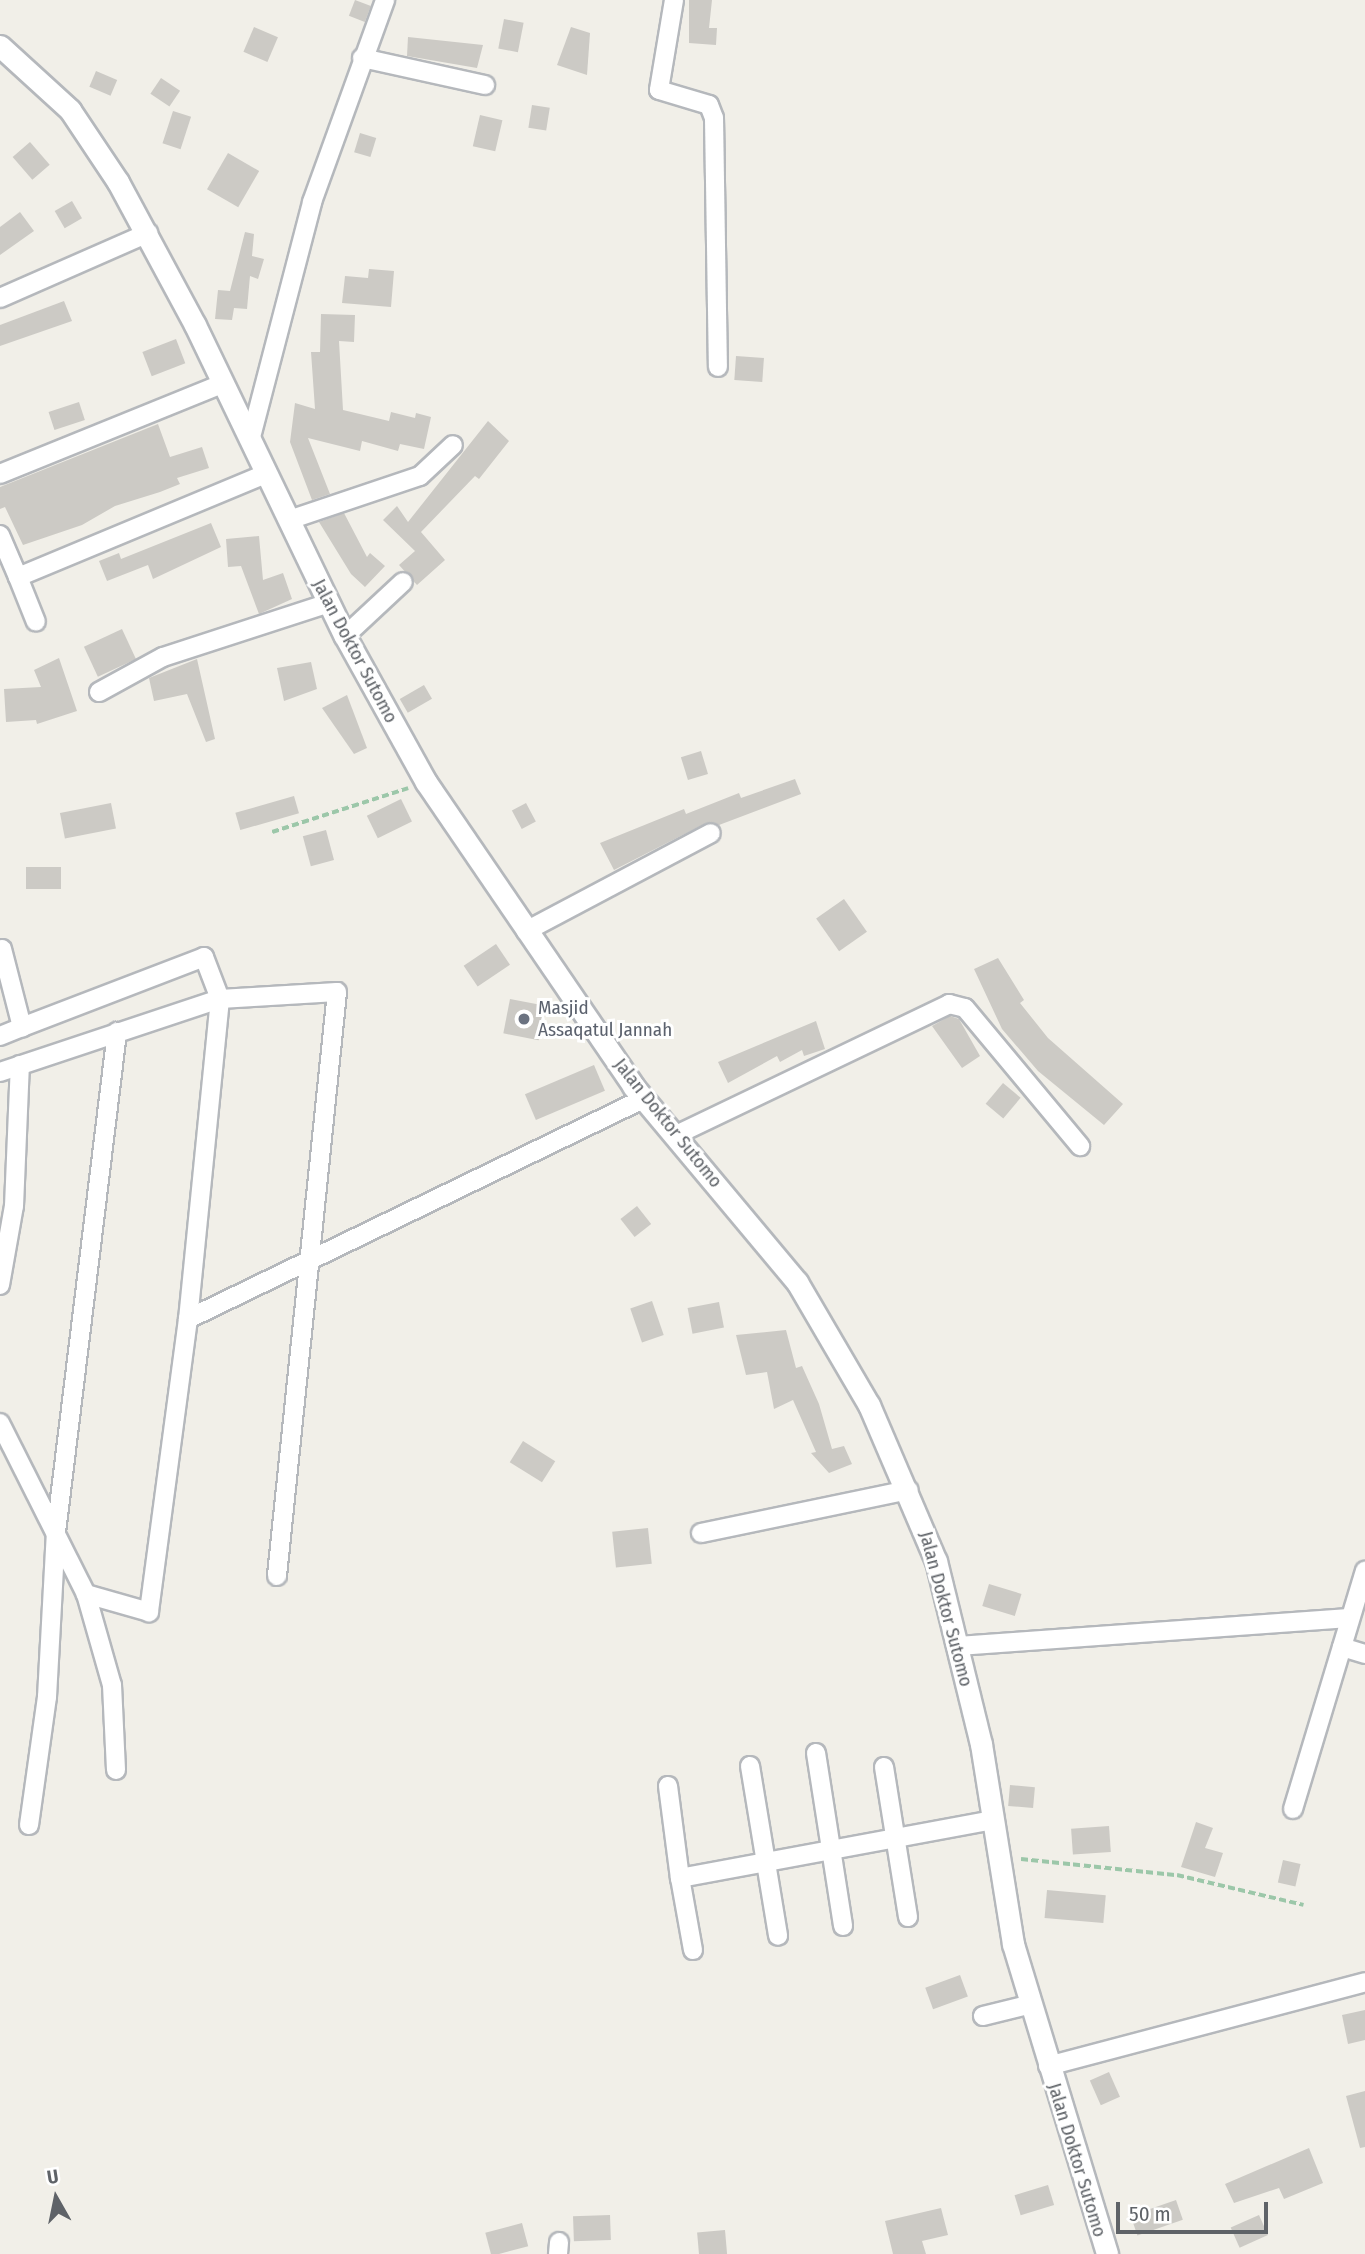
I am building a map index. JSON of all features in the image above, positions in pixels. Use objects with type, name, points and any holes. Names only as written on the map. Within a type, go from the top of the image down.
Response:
[{"type":"street","points":[[251,437],[312,202],[385,0]]},
{"type":"street","points":[[674,0],[659,90],[709,105],[714,118],[718,367]]},
{"type":"street","name":"Jalan Doktor Sutomo","points":[[0,46],[70,110],[148,233],[251,437],[266,474],[345,636],[426,782],[643,1099],[797,1282],[869,1405],[909,1490],[936,1561],[958,1646],[1028,2005],[1107,2254]]},
{"type":"street","points":[[362,58],[485,85]]},
{"type":"street","points":[[0,298],[148,233]]},
{"type":"street","points":[[0,474],[222,384]]},
{"type":"street","points":[[289,520],[420,476],[453,445]]},
{"type":"street","points":[[18,577],[266,474]]},
{"type":"street","points":[[0,535],[36,622]]},
{"type":"street","points":[[345,636],[403,582]]},
{"type":"street","points":[[99,692],[163,657],[329,603]]},
{"type":"street","points":[[526,931],[712,834]]},
{"type":"street","points":[[2,949],[22,1027]]},
{"type":"street","points":[[0,1036],[204,957],[220,999],[188,1319],[149,1612],[86,1594]]},
{"type":"street","points":[[0,1072],[220,999],[337,992],[277,1576]]},
{"type":"street","points":[[676,1135],[949,1004],[965,1008],[1080,1146]]},
{"type":"street","points":[[29,1825],[47,1697],[56,1532],[117,1032]]},
{"type":"street","points":[[0,1285],[15,1206],[20,1065]]},
{"type":"street","points":[[188,1319],[310,1256],[643,1099]]},
{"type":"street","points":[[0,1423],[86,1594],[112,1685],[117,1770]]},
{"type":"street","points":[[701,1533],[909,1490]]},
{"type":"street","points":[[1293,1809],[1365,1571]]},
{"type":"street","points":[[958,1646],[1349,1618]]},
{"type":"street","points":[[1342,1647],[1365,1654]]},
{"type":"street","points":[[816,1753],[843,1926]]},
{"type":"street","points":[[750,1766],[778,1936]]},
{"type":"street","points":[[884,1767],[908,1917]]},
{"type":"street","points":[[668,1786],[693,1950]]},
{"type":"street","points":[[680,1878],[992,1820]]},
{"type":"street","points":[[1048,2066],[1365,1982]]},
{"type":"street","points":[[983,2016],[1028,2005]]},
{"type":"path","points":[[272,832],[426,782]]},
{"type":"path","points":[[998,1857],[1110,1865],[1177,1875],[1304,1905]]},
{"type":"building","points":[[355,0],[371,6],[365,22],[349,16]]},
{"type":"building","points":[[689,0],[712,0],[709,28],[717,28],[716,45],[689,43]]},
{"type":"building","points":[[504,19],[524,23],[518,52],[498,48]]},
{"type":"building","points":[[254,27],[278,37],[267,62],[243,52]]},
{"type":"building","points":[[571,27],[590,33],[587,75],[557,65]]},
{"type":"building","points":[[408,37],[483,45],[477,68],[407,56]]},
{"type":"building","points":[[96,71],[117,80],[111,96],[89,87]]},
{"type":"building","points":[[161,78],[180,91],[169,107],[150,94]]},
{"type":"building","points":[[532,105],[550,108],[546,131],[528,128]]},
{"type":"building","points":[[173,111],[191,117],[181,149],[162,143]]},
{"type":"building","points":[[480,115],[502,120],[495,151],[473,146]]},
{"type":"building","points":[[360,133],[376,138],[370,157],[354,152]]},
{"type":"building","points":[[30,142],[50,165],[32,180],[13,157]]},
{"type":"building","points":[[228,153],[259,171],[238,207],[207,189]]},
{"type":"building","points":[[72,201],[82,218],[65,228],[55,211]]},
{"type":"building","points":[[20,212],[34,231],[0,255],[0,227]]},
{"type":"building","points":[[245,232],[254,234],[252,256],[264,259],[258,279],[250,276],[247,309],[234,308],[232,320],[215,319],[218,290],[230,291]]},
{"type":"building","points":[[369,269],[394,271],[391,307],[342,303],[345,276],[368,278]]},
{"type":"building","points":[[64,301],[72,321],[0,346],[0,325]]},
{"type":"building","points":[[321,314],[355,315],[354,342],[339,341],[343,410],[389,421],[391,412],[415,418],[416,413],[431,417],[424,449],[400,444],[398,451],[362,441],[360,451],[308,438],[330,494],[312,500],[290,442],[295,403],[315,409],[311,352],[320,352]]},
{"type":"building","points":[[176,339],[185,363],[152,376],[142,352]]},
{"type":"building","points":[[736,356],[764,358],[762,382],[734,380]]},
{"type":"building","points":[[79,402],[85,420],[54,430],[49,412]]},
{"type":"building","points":[[488,421],[509,441],[479,479],[475,476],[421,532],[445,560],[417,585],[399,565],[415,551],[383,520],[397,506],[408,522]]},
{"type":"building","points":[[158,424],[170,457],[202,447],[209,468],[177,478],[180,484],[115,506],[82,525],[23,545],[5,507],[0,509],[0,487]]},
{"type":"building","points":[[344,513],[367,557],[370,553],[385,566],[365,587],[351,574],[319,522]]},
{"type":"building","points":[[211,523],[221,547],[153,579],[148,565],[107,581],[99,561],[119,553],[121,559]]},
{"type":"building","points":[[259,536],[263,580],[283,573],[292,599],[259,614],[241,566],[228,567],[226,539]]},
{"type":"building","points":[[122,629],[136,659],[98,677],[84,647]]},
{"type":"building","points":[[59,658],[77,711],[37,724],[36,720],[6,722],[4,689],[41,687],[34,670]]},
{"type":"building","points":[[197,659],[215,739],[206,742],[187,694],[154,701],[149,678]]},
{"type":"building","points":[[311,662],[317,689],[284,701],[277,668]]},
{"type":"building","points":[[424,685],[432,699],[408,713],[400,699]]},
{"type":"building","points":[[347,695],[367,748],[354,754],[322,708]]},
{"type":"building","points":[[701,751],[708,774],[688,780],[681,757]]},
{"type":"building","points":[[795,779],[801,794],[719,825],[706,823],[614,870],[600,843],[684,809],[686,814],[739,793],[741,798]]},
{"type":"building","points":[[294,796],[299,813],[240,830],[235,813]]},
{"type":"building","points":[[401,799],[412,821],[378,838],[367,816]]},
{"type":"building","points":[[111,803],[116,829],[65,838],[60,813]]},
{"type":"building","points":[[526,803],[536,822],[522,829],[512,811]]},
{"type":"building","points":[[326,830],[334,860],[311,866],[303,836]]},
{"type":"building","points":[[26,867],[61,867],[61,889],[26,889]]},
{"type":"building","points":[[844,899],[867,932],[839,951],[816,919]]},
{"type":"building","points":[[496,944],[510,965],[478,987],[464,966]]},
{"type":"building","points":[[998,958],[1024,1000],[1020,1003],[1048,1038],[1123,1104],[1104,1125],[1038,1071],[1002,1029],[974,969]]},
{"type":"building","name":"Masjid Assaqatul Jannah","points":[[510,999],[545,1006],[539,1040],[503,1033]]},
{"type":"building","points":[[950,1016],[959,1019],[980,1056],[962,1068],[932,1026]]},
{"type":"building","points":[[816,1021],[825,1049],[804,1056],[802,1050],[780,1062],[777,1056],[728,1083],[718,1062]]},
{"type":"building","points":[[594,1065],[605,1091],[536,1120],[525,1094]]},
{"type":"building","points":[[1003,1083],[1021,1098],[1003,1118],[986,1104]]},
{"type":"building","points":[[637,1206],[651,1224],[635,1237],[620,1219]]},
{"type":"building","points":[[652,1301],[664,1335],[642,1343],[630,1308]]},
{"type":"building","points":[[719,1302],[724,1328],[693,1334],[688,1308]]},
{"type":"building","points":[[786,1330],[796,1368],[802,1366],[819,1404],[832,1449],[844,1446],[852,1464],[829,1473],[811,1453],[816,1452],[793,1400],[774,1409],[767,1372],[746,1375],[736,1335]]},
{"type":"building","points":[[523,1441],[555,1461],[542,1482],[510,1462]]},
{"type":"building","points":[[648,1528],[652,1564],[616,1568],[612,1532]]},
{"type":"building","points":[[989,1584],[1022,1594],[1015,1616],[982,1606]]},
{"type":"building","points":[[1010,1785],[1035,1787],[1033,1808],[1008,1806]]},
{"type":"building","points":[[1196,1822],[1213,1828],[1205,1848],[1223,1853],[1215,1877],[1181,1867]]},
{"type":"building","points":[[1109,1826],[1111,1852],[1073,1855],[1071,1829]]},
{"type":"building","points":[[1283,1860],[1301,1864],[1295,1886],[1278,1882]]},
{"type":"building","points":[[1047,1890],[1106,1895],[1103,1923],[1045,1918]]},
{"type":"building","points":[[960,1975],[968,1997],[933,2009],[925,1988]]},
{"type":"building","points":[[1365,2010],[1365,2040],[1348,2044],[1342,2015]]},
{"type":"building","points":[[1109,2072],[1120,2097],[1101,2105],[1090,2081]]},
{"type":"building","points":[[1365,2091],[1365,2147],[1360,2148],[1346,2096]]},
{"type":"building","points":[[1309,2148],[1323,2183],[1284,2199],[1279,2188],[1234,2203],[1225,2184]]},
{"type":"building","points":[[1048,2185],[1054,2205],[1021,2215],[1015,2195]]},
{"type":"building","points":[[1176,2200],[1183,2220],[1137,2235],[1131,2216]]},
{"type":"building","points":[[941,2208],[948,2235],[922,2241],[926,2254],[893,2254],[885,2221]]},
{"type":"building","points":[[610,2215],[611,2240],[574,2241],[573,2216]]},
{"type":"building","points":[[1259,2215],[1268,2235],[1240,2248],[1231,2228]]},
{"type":"building","points":[[522,2223],[528,2246],[491,2254],[485,2233]]},
{"type":"building","points":[[725,2230],[727,2254],[699,2254],[697,2232]]},
{"type":"place","name":"Masjid Assaqatul Jannah","points":[[524,1019]]}]
